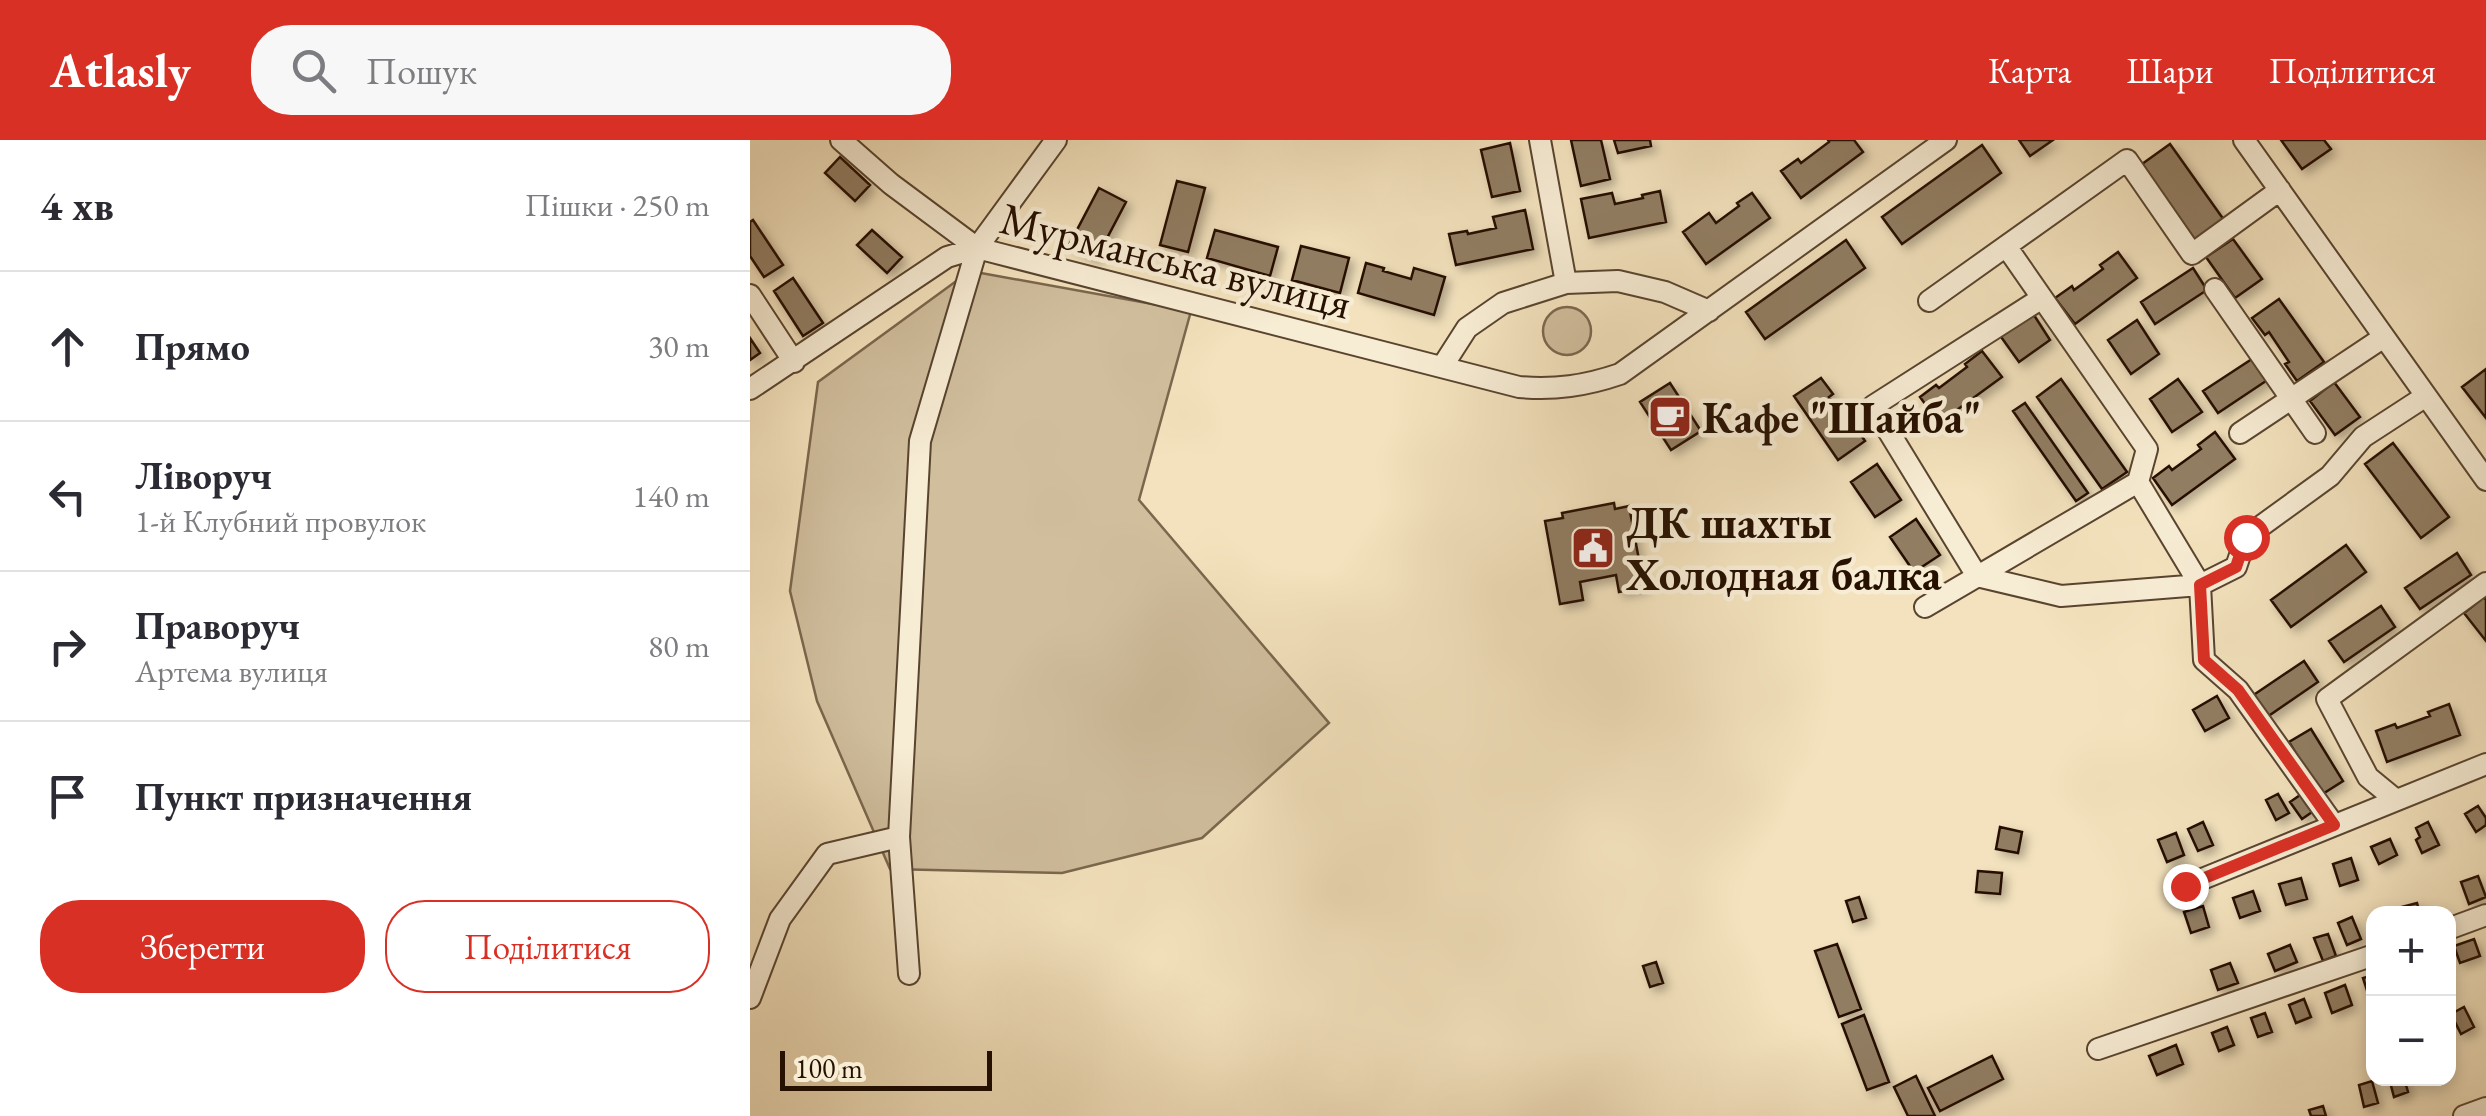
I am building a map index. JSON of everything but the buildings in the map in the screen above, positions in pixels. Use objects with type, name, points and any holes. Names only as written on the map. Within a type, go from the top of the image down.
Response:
[{"type":"street","points":[[840,140],[890,184],[977,248]]},
{"type":"street","points":[[909,974],[899,837],[920,440],[977,248],[1056,140]]},
{"type":"street","points":[[1540,140],[1566,283]]},
{"type":"street","name":"Мурманська вулиця","points":[[750,389],[947,258],[977,248],[1519,386],[1547,390],[1583,386],[1620,374],[1946,140]]},
{"type":"street","points":[[2244,140],[2486,480]]},
{"type":"street","points":[[1929,301],[2127,160],[2192,254],[2280,190]]},
{"type":"street","points":[[1925,607],[2138,482],[2147,449],[2006,246]]},
{"type":"street","points":[[1442,367],[1468,328],[1502,303],[1566,283],[1618,281],[1665,292],[1709,311]]},
{"type":"street","points":[[2214,290],[2315,432]]},
{"type":"street","points":[[750,295],[794,362]]},
{"type":"street","points":[[2042,298],[1873,406],[1977,576],[2061,596],[2200,585],[2236,567],[2246,537],[2330,476],[2363,437],[2426,396]]},
{"type":"street","points":[[2240,433],[2384,337]]},
{"type":"street","points":[[2138,482],[2200,585],[2204,660],[2238,690],[2334,825]]},
{"type":"street","points":[[2396,800],[2368,777],[2327,700],[2486,583]]},
{"type":"street","points":[[2185,886],[2486,764]]},
{"type":"street","points":[[750,998],[780,919],[828,854],[899,837]]},
{"type":"street","points":[[2456,926],[2486,915]]},
{"type":"street","points":[[2098,1050],[2366,958]]},
{"type":"street","points":[[2464,1116],[2486,1108]]},
{"type":"shaded area","points":[[970,271],[1191,311],[1139,500],[1329,723],[1202,838],[1062,873],[890,869],[817,701],[790,591],[818,382]]},
{"type":"shaded area","points":[[1567,307],[1584,314],[1591,331],[1584,348],[1567,355],[1550,348],[1543,331],[1550,314]]},
{"type":"place","name":"Кафе \"Шайба\"","points":[[1670,417]]},
{"type":"place","name":"ДК шахты Холодная балка","points":[[1593,548]]},
{"type":"route","points":[[2185,886],[2334,825],[2238,690],[2204,660],[2200,585],[2236,567],[2246,537]]}]
